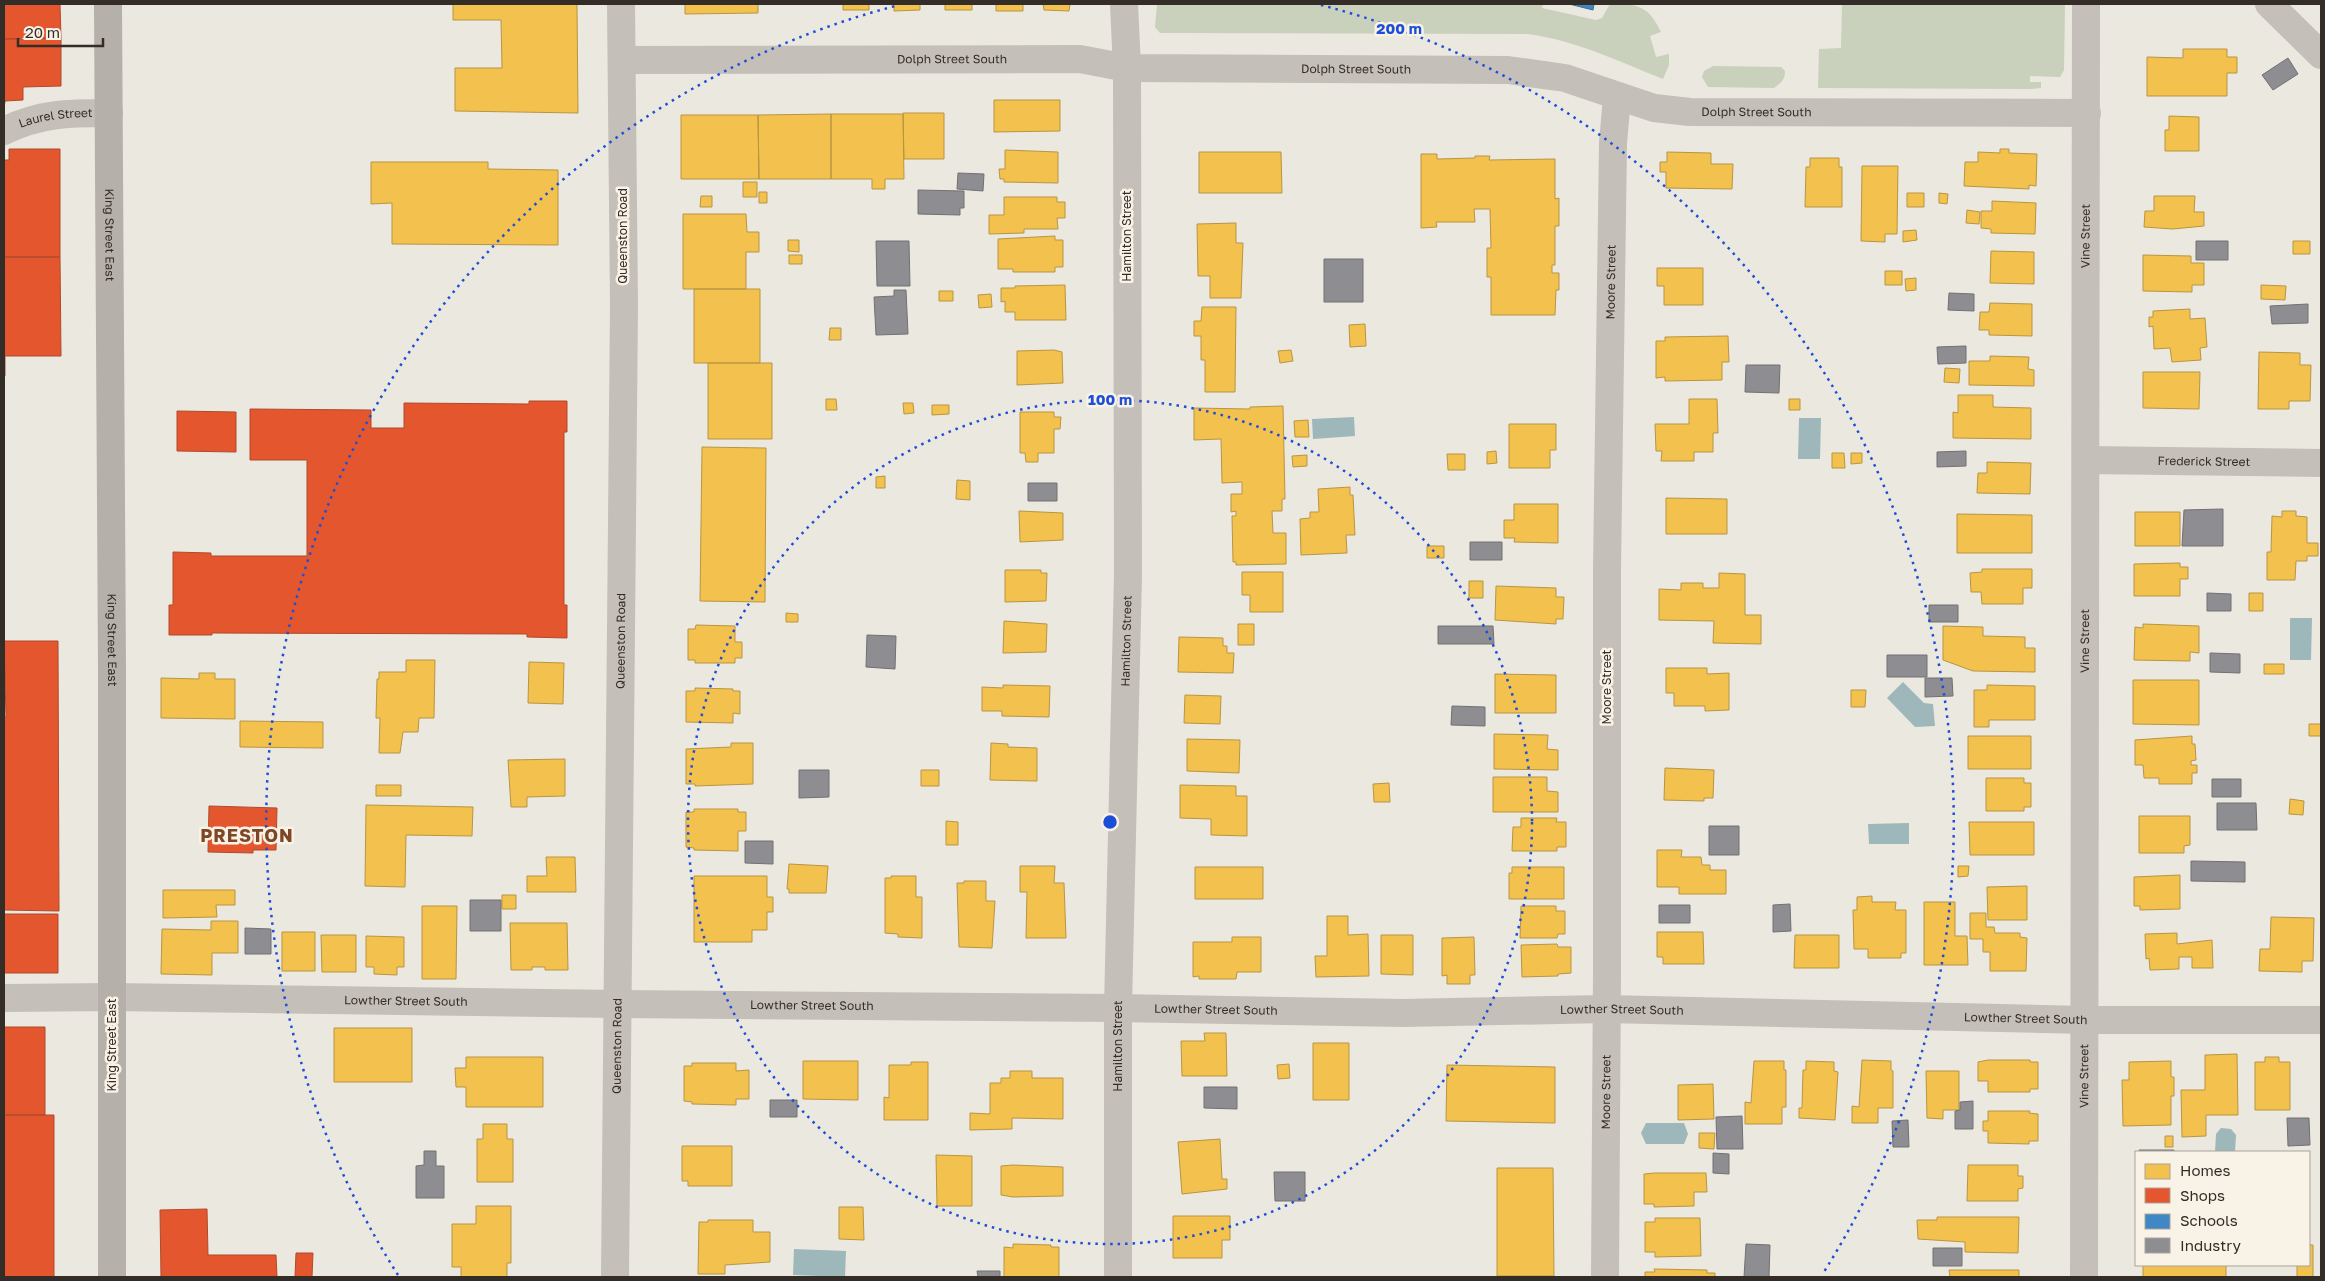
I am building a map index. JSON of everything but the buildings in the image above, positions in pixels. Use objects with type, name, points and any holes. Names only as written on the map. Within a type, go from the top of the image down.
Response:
[{"type":"main road","name":"King Street East","points":[[108,4],[112,1277]]},
{"type":"street","name":"Queenston Road","points":[[615,1277],[624,305],[621,4]]},
{"type":"street","name":"Hamilton Street","points":[[1118,1277],[1118,1008],[1128,574],[1127,68],[1124,4]]},
{"type":"street","name":"Vine Street","points":[[2084,1277],[2086,4]]},
{"type":"street","points":[[2269,4],[2321,55]]},
{"type":"street","name":"Dolph Street South","points":[[622,60],[1080,59],[1127,68],[1508,70],[1565,78],[1654,108],[1690,112],[2087,113]]},
{"type":"street","name":"Moore Street","points":[[1605,1277],[1607,569],[1613,143],[1617,96]]},
{"type":"street","name":"Laurel Street","points":[[4,131],[36,118],[65,113],[109,112]]},
{"type":"street","name":"Frederick Street","points":[[2086,460],[2321,463]]},
{"type":"street","name":"Lowther Street South","points":[[4,998],[112,997],[1403,1013],[1607,1009],[2084,1020],[2321,1020]]},
{"type":"green space","points":[[1157,4],[1543,4],[1542,8],[1596,20],[1602,18],[1610,4],[1628,5],[1647,11],[1656,23],[1661,32],[1650,36],[1656,57],[1669,54],[1669,65],[1663,79],[1579,46],[1527,34],[1160,33],[1155,27]]},
{"type":"green space","points":[[1842,4],[2065,4],[2064,70],[2060,77],[2030,76],[2030,82],[2041,82],[2041,88],[2031,89],[1818,88],[1819,49],[1841,48]]},
{"type":"green space","points":[[1713,66],[1781,67],[1785,74],[1779,85],[1774,88],[1708,87],[1702,77],[1704,71]]},
{"type":"water","points":[[1354,417],[1355,436],[1313,439],[1312,419]]},
{"type":"water","points":[[1799,418],[1821,418],[1820,459],[1798,459]]},
{"type":"water","points":[[2290,618],[2312,618],[2311,660],[2290,660]]},
{"type":"water","points":[[1903,682],[1924,703],[1933,704],[1935,726],[1915,727],[1887,698]]},
{"type":"water","points":[[1909,823],[1909,844],[1869,844],[1868,824]]},
{"type":"water","points":[[1646,1123],[1684,1123],[1688,1134],[1684,1144],[1646,1144],[1641,1133]]},
{"type":"water","points":[[2221,1128],[2231,1129],[2236,1135],[2235,1151],[2215,1151],[2216,1134]]},
{"type":"water","points":[[794,1249],[846,1251],[845,1277],[793,1275]]},
{"type":"district","name":"PRESTON","points":[[247,836]]}]
